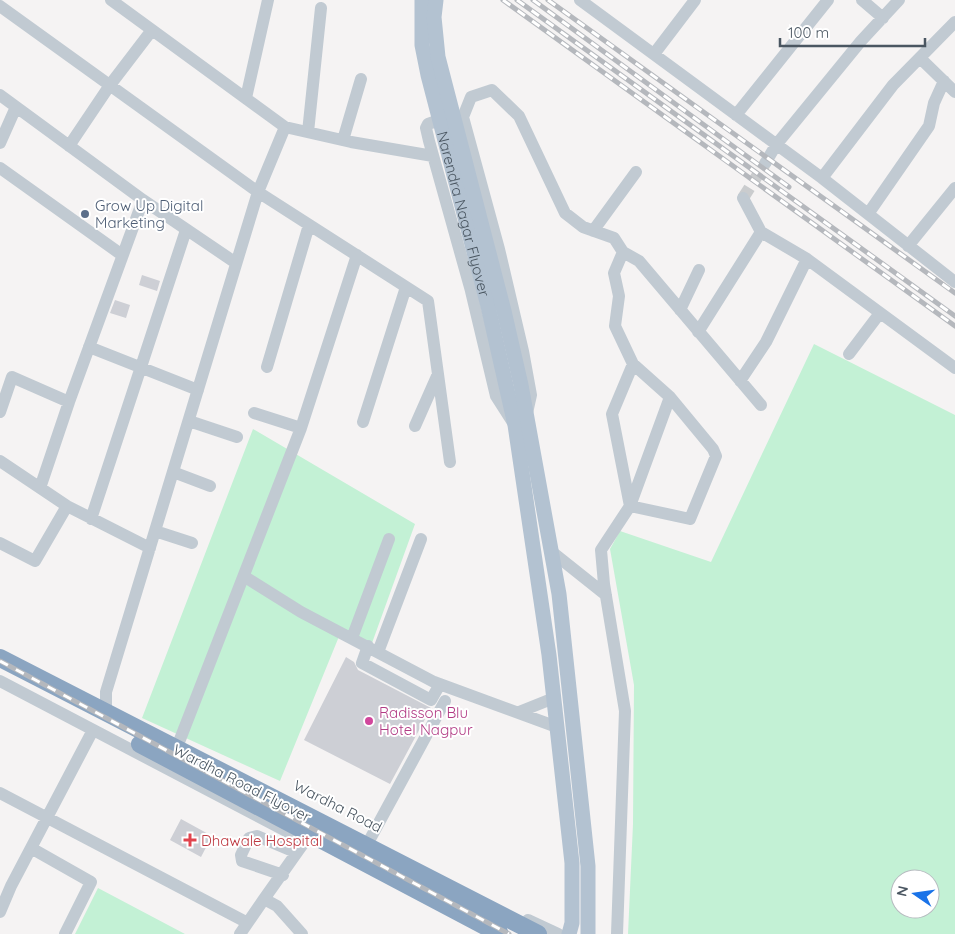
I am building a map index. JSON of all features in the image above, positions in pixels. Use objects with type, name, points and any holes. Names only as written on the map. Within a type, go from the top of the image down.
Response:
[{"type":"highway","name":"Wardha Road Flyover","points":[[0,658],[538,934]]},
{"type":"highway","name":"Wardha Road Flyover","points":[[0,671],[500,934]]},
{"type":"main road","name":"Narendra Nagar Flyover","points":[[422,0],[422,46],[428,75],[488,306],[515,426],[554,698],[572,863],[572,923],[569,934]]},
{"type":"main road","name":"Narendra Nagar Flyover","points":[[436,0],[434,17],[438,57],[504,311],[521,385],[552,552],[570,683],[588,866],[588,934]]},
{"type":"street","points":[[111,0],[285,127],[343,140],[434,156]]},
{"type":"street","points":[[246,98],[268,0]]},
{"type":"street","points":[[580,0],[822,178],[908,246],[954,279]]},
{"type":"street","points":[[654,54],[694,0]]},
{"type":"street","points":[[736,115],[828,0]]},
{"type":"street","points":[[862,0],[883,18]]},
{"type":"street","points":[[766,162],[776,145],[861,41],[899,0]]},
{"type":"street","points":[[0,6],[258,192],[428,301],[450,462]]},
{"type":"street","points":[[308,132],[321,8]]},
{"type":"street","points":[[822,178],[893,85],[955,22]]},
{"type":"street","points":[[69,146],[110,85],[152,30]]},
{"type":"street","points":[[920,58],[955,92]]},
{"type":"street","points":[[343,140],[361,79]]},
{"type":"street","points":[[868,214],[929,126],[934,103],[944,81]]},
{"type":"street","points":[[526,414],[531,395],[523,351],[499,249],[464,117],[471,97],[492,90],[518,116],[564,213],[583,227],[614,238],[623,252],[639,261],[761,405]]},
{"type":"street","points":[[0,95],[143,200],[236,263]]},
{"type":"street","points":[[0,143],[16,107]]},
{"type":"street","points":[[464,117],[458,113],[428,124],[426,128],[471,292],[496,396],[515,426]]},
{"type":"street","points":[[106,705],[106,692],[236,263],[258,192],[285,127]]},
{"type":"street","points":[[0,168],[122,255]]},
{"type":"street","points":[[593,231],[636,172]]},
{"type":"street","points":[[908,246],[955,188]]},
{"type":"street","points":[[743,198],[761,232],[807,259],[955,368]]},
{"type":"street","points":[[40,488],[89,346],[143,200]]},
{"type":"street","points":[[267,367],[309,225]]},
{"type":"street","points":[[91,519],[186,230]]},
{"type":"street","points":[[698,332],[761,232]]},
{"type":"street","points":[[623,252],[614,273],[619,296],[615,326],[633,364],[670,397],[713,449],[716,456],[690,519],[630,506]]},
{"type":"street","points":[[179,742],[245,577],[301,428],[357,256]]},
{"type":"street","points":[[740,381],[766,342],[807,259]]},
{"type":"street","points":[[680,310],[700,270]]},
{"type":"street","points":[[363,422],[406,286]]},
{"type":"street","points":[[849,354],[880,313]]},
{"type":"street","points":[[89,346],[198,390]]},
{"type":"street","points":[[630,506],[612,414],[633,364]]},
{"type":"street","points":[[415,426],[438,374]]},
{"type":"street","points":[[0,412],[12,377],[69,402]]},
{"type":"street","points":[[617,934],[625,711],[606,595],[601,550],[630,506],[670,397]]},
{"type":"street","points":[[254,413],[301,428]]},
{"type":"street","points":[[188,421],[237,437]]},
{"type":"street","points":[[0,461],[67,506],[150,548]]},
{"type":"street","points":[[173,472],[210,486]]},
{"type":"street","points":[[0,543],[36,562],[67,506]]},
{"type":"street","points":[[155,531],[192,543]]},
{"type":"street","points":[[352,638],[389,539]]},
{"type":"street","points":[[421,539],[373,649],[362,663],[430,700],[440,684]]},
{"type":"street","points":[[552,552],[606,595]]},
{"type":"street","points":[[245,577],[301,612],[440,684],[557,727]]},
{"type":"street","name":"Wardha Road","points":[[0,650],[370,841],[558,934]]},
{"type":"street","points":[[0,681],[482,934]]},
{"type":"street","points":[[519,712],[554,698]]},
{"type":"street","points":[[370,841],[445,701]]},
{"type":"street","points":[[0,912],[6,884],[31,848],[93,730]]},
{"type":"street","points":[[0,793],[246,922]]},
{"type":"street","points":[[283,875],[242,861],[241,855],[249,838],[257,836],[295,852]]},
{"type":"street","points":[[240,934],[246,922],[283,875],[295,852],[305,841]]},
{"type":"street","points":[[31,848],[91,882],[65,934]]},
{"type":"street","points":[[264,899],[277,906],[302,934]]},
{"type":"green space","points":[[814,344],[955,415],[955,934],[628,934],[633,824],[634,685],[610,549],[620,531],[711,562]]},
{"type":"green space","points":[[253,429],[415,524],[372,643],[340,634],[280,781],[142,718]]},
{"type":"green space","points":[[98,888],[185,934],[75,934]]},
{"type":"building","points":[[142,275],[160,281],[157,291],[139,285]]},
{"type":"building","points":[[115,300],[130,305],[126,318],[110,313]]},
{"type":"building","name":"Radisson Blu Hotel Nagpur","points":[[346,657],[354,662],[358,670],[431,708],[390,784],[304,740]]},
{"type":"building","points":[[181,819],[212,836],[201,857],[170,840]]},
{"type":"tunnel","points":[[743,198],[766,162]]},
{"type":"railway","points":[[503,0],[955,326]]},
{"type":"railway","points":[[517,0],[955,316]]},
{"type":"railway","points":[[533,0],[789,187]]},
{"type":"railway","points":[[548,0],[955,293]]},
{"type":"railway","points":[[0,661],[509,934]]},
{"type":"place","name":"Grow Up Digital Marketing","points":[[85,214]]},
{"type":"place","name":"Radisson Blu Hotel Nagpur","points":[[369,721]]},
{"type":"place","name":"Dhawale Hospital","points":[[190,840]]}]
